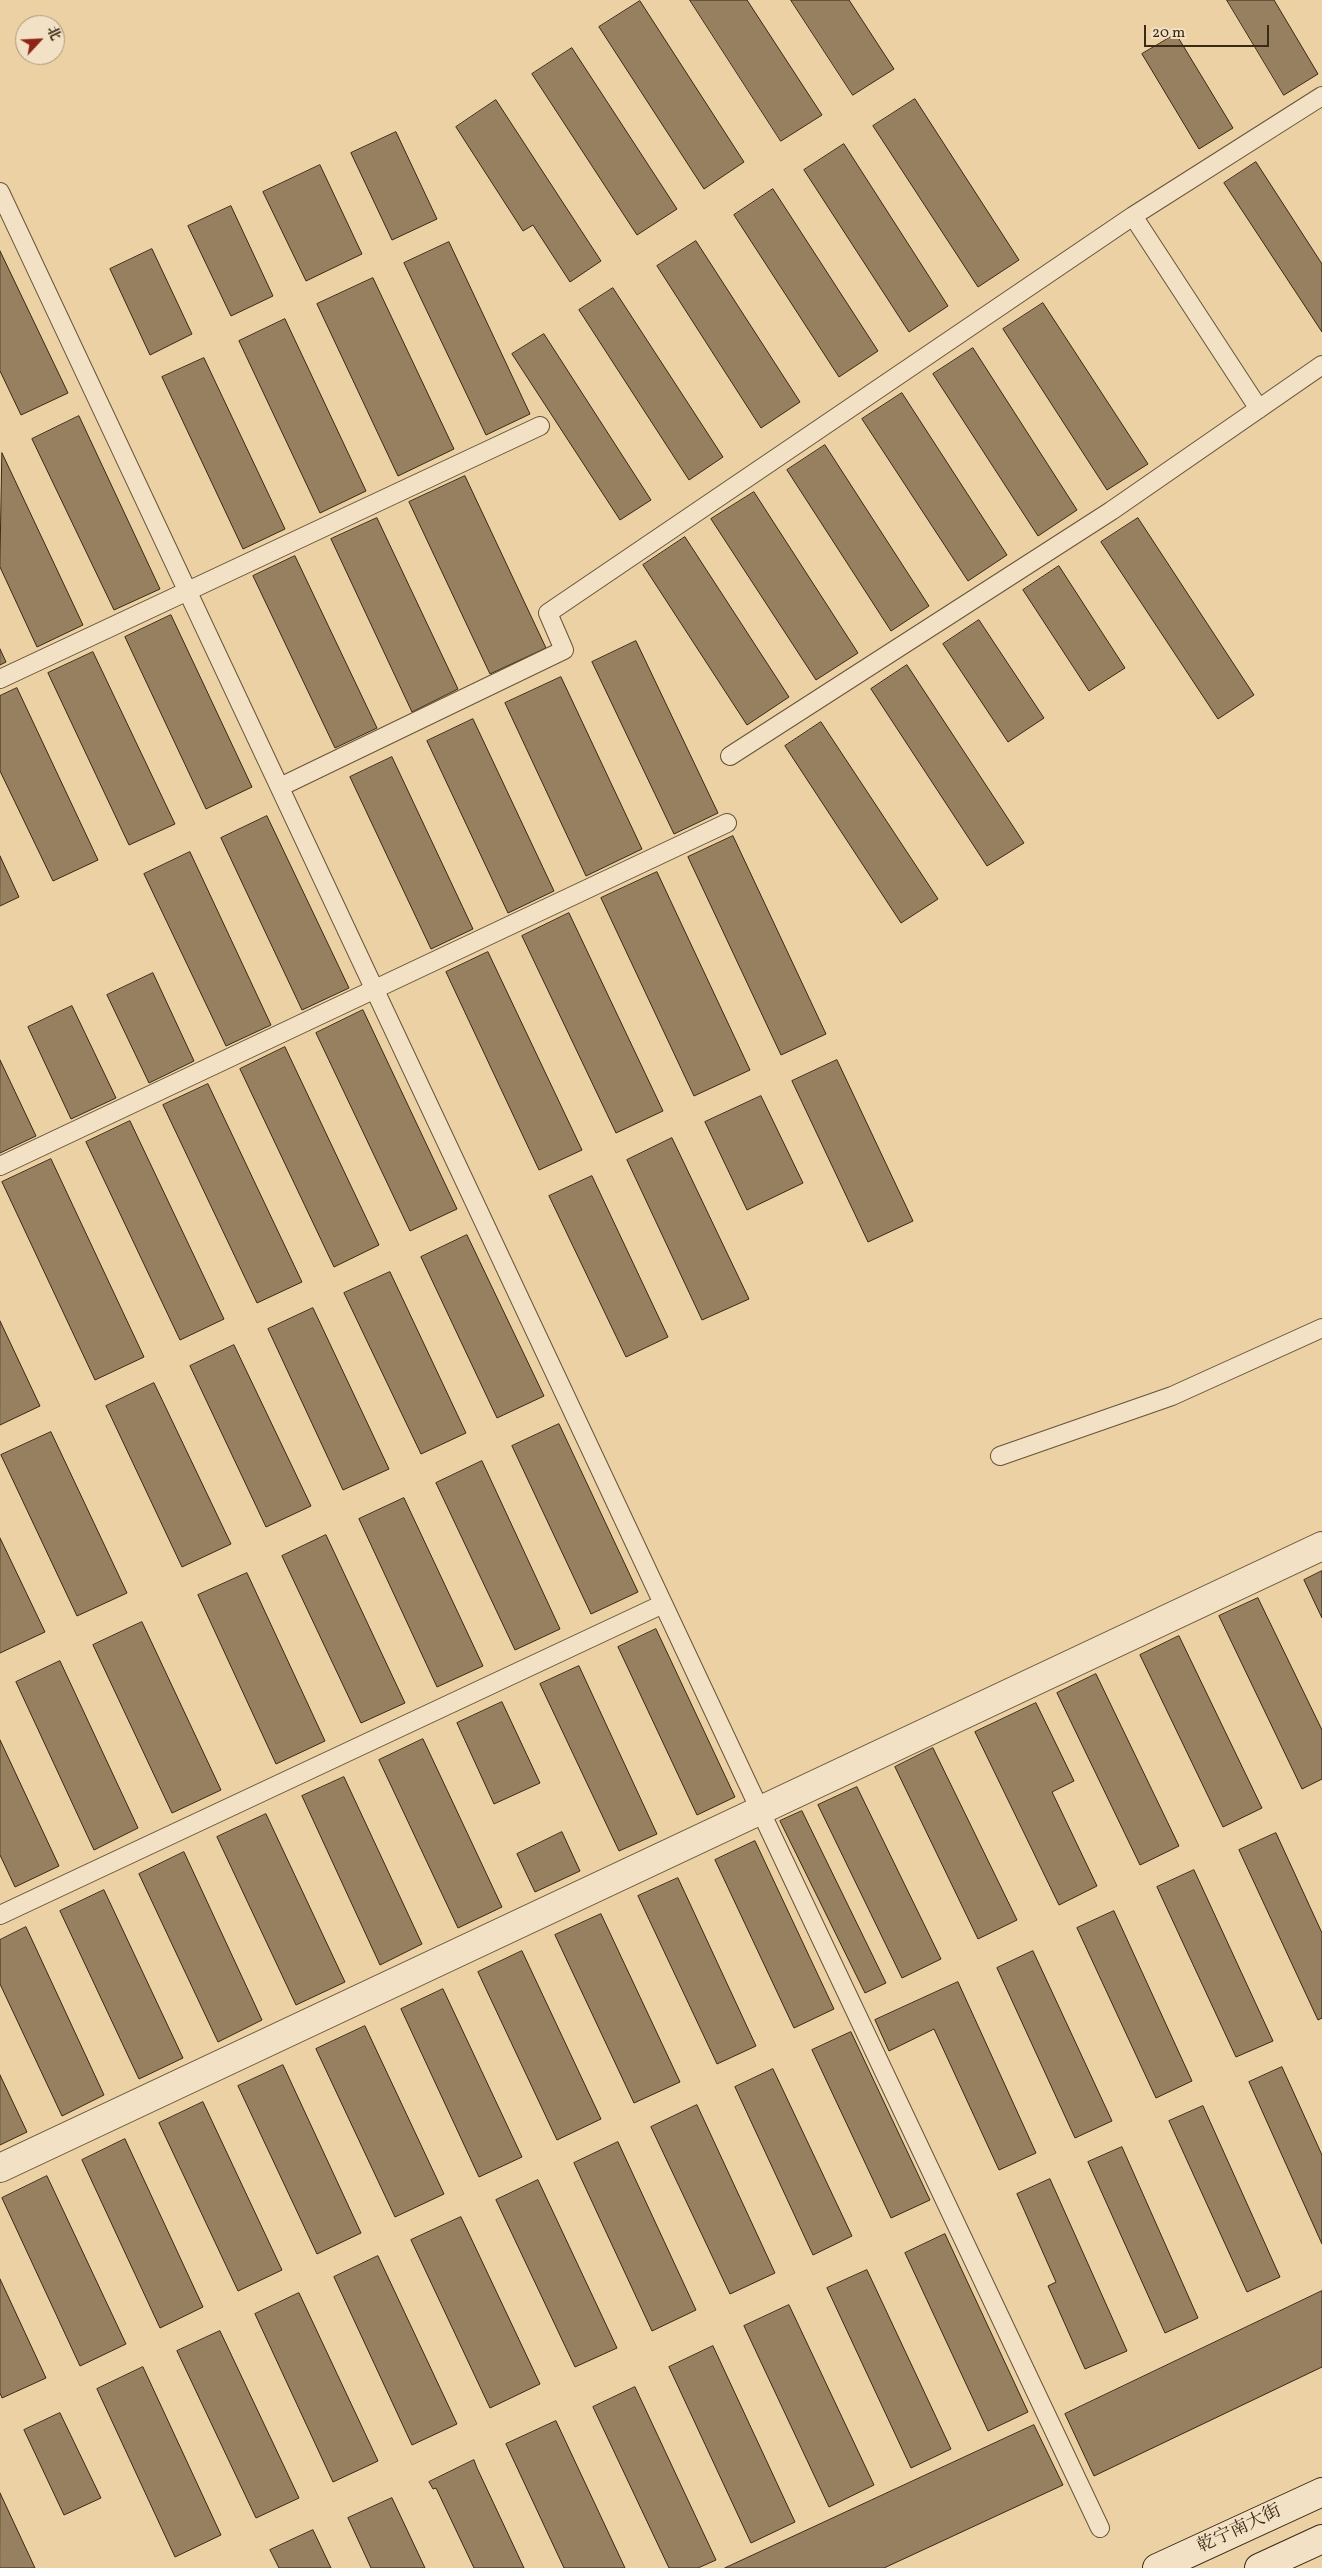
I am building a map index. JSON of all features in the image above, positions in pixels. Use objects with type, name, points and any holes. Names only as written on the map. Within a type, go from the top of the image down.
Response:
[{"type":"street","points":[[0,2168],[1322,1546]]},
{"type":"street","name":"乾宁南大街","points":[[1157,2568],[1322,2492]]},
{"type":"street","points":[[1259,2568],[1322,2539]]},
{"type":"lane","points":[[280,787],[564,650],[548,612],[1133,216],[1322,96]]},
{"type":"lane","points":[[0,192],[760,1810],[1100,2528]]},
{"type":"lane","points":[[1133,216],[1259,409]]},
{"type":"lane","points":[[730,756],[1111,511],[1322,365]]},
{"type":"lane","points":[[0,679],[540,426]]},
{"type":"lane","points":[[0,1166],[727,823]]},
{"type":"lane","points":[[1000,1456],[1172,1396],[1322,1328]]},
{"type":"lane","points":[[0,1915],[663,1604]]},
{"type":"building","points":[[690,0],[747,0],[822,115],[781,141]]},
{"type":"building","points":[[791,0],[849,0],[894,69],[853,95]]},
{"type":"building","points":[[1227,0],[1274,0],[1318,74],[1284,95]]},
{"type":"building","points":[[640,1],[744,162],[704,189],[599,27]]},
{"type":"building","points":[[1176,34],[1233,128],[1199,149],[1142,54]]},
{"type":"building","points":[[572,48],[677,209],[637,235],[532,74]]},
{"type":"building","points":[[915,99],[1019,260],[978,287],[873,126]]},
{"type":"building","points":[[496,100],[601,261],[570,282],[533,225],[523,231],[456,127]]},
{"type":"building","points":[[396,132],[437,219],[392,240],[351,153]]},
{"type":"building","points":[[844,144],[948,306],[909,332],[804,170]]},
{"type":"building","points":[[1256,162],[1322,264],[1322,332],[1224,183]]},
{"type":"building","points":[[320,165],[362,254],[306,281],[263,192]]},
{"type":"building","points":[[773,189],[878,351],[839,377],[734,215]]},
{"type":"building","points":[[231,206],[273,296],[231,316],[188,226]]},
{"type":"building","points":[[696,241],[800,402],[761,428],[657,266]]},
{"type":"building","points":[[449,242],[530,414],[486,435],[404,263]]},
{"type":"building","points":[[152,249],[192,334],[150,355],[110,269]]},
{"type":"building","points":[[0,251],[68,393],[21,415],[0,371]]},
{"type":"building","points":[[373,278],[454,449],[398,476],[317,304]]},
{"type":"building","points":[[613,288],[723,457],[689,480],[579,310]]},
{"type":"building","points":[[1043,303],[1148,464],[1107,490],[1003,329]]},
{"type":"building","points":[[285,319],[366,491],[320,513],[239,341]]},
{"type":"building","points":[[544,334],[651,500],[620,520],[512,354]]},
{"type":"building","points":[[973,348],[1077,510],[1038,536],[933,374]]},
{"type":"building","points":[[204,358],[285,529],[243,549],[162,377]]},
{"type":"building","points":[[902,393],[1007,555],[968,581],[862,419]]},
{"type":"building","points":[[79,416],[160,589],[114,610],[32,439]]},
{"type":"building","points":[[825,445],[929,606],[891,631],[787,470]]},
{"type":"building","points":[[2,453],[83,625],[37,647],[0,567]]},
{"type":"building","points":[[465,476],[546,648],[490,674],[409,502]]},
{"type":"building","points":[[754,492],[858,653],[816,680],[711,519]]},
{"type":"building","points":[[377,518],[458,689],[412,712],[331,539]]},
{"type":"building","points":[[1138,518],[1254,695],[1218,719],[1101,542]]},
{"type":"building","points":[[685,537],[789,697],[747,725],[643,565]]},
{"type":"building","points":[[295,556],[377,728],[335,748],[253,576]]},
{"type":"building","points":[[1059,566],[1125,668],[1089,691],[1023,590]]},
{"type":"building","points":[[171,615],[252,787],[206,809],[125,637]]},
{"type":"building","points":[[979,620],[1044,718],[1008,742],[943,644]]},
{"type":"building","points":[[636,641],[718,813],[674,834],[592,662]]},
{"type":"building","points":[[0,649],[6,662],[0,665]]},
{"type":"building","points":[[93,652],[175,824],[129,845],[48,673]]},
{"type":"building","points":[[907,665],[1024,843],[987,866],[871,689]]},
{"type":"building","points":[[561,677],[642,849],[586,876],[505,703]]},
{"type":"building","points":[[17,688],[98,860],[53,881],[0,771],[0,696]]},
{"type":"building","points":[[473,719],[554,891],[508,913],[427,741]]},
{"type":"building","points":[[821,722],[938,899],[901,923],[785,746]]},
{"type":"building","points":[[392,757],[473,929],[431,949],[350,777]]},
{"type":"building","points":[[267,816],[349,988],[302,1010],[221,838]]},
{"type":"building","points":[[733,836],[826,1034],[781,1055],[688,857]]},
{"type":"building","points":[[190,852],[271,1025],[226,1046],[144,874]]},
{"type":"building","points":[[0,856],[19,897],[0,906]]},
{"type":"building","points":[[657,872],[750,1070],[694,1096],[601,898]]},
{"type":"building","points":[[569,913],[663,1111],[616,1133],[522,936]]},
{"type":"building","points":[[488,952],[582,1150],[539,1170],[446,972]]},
{"type":"building","points":[[153,973],[194,1061],[149,1083],[107,995]]},
{"type":"building","points":[[72,1006],[116,1098],[71,1119],[28,1027]]},
{"type":"building","points":[[363,1010],[457,1209],[410,1231],[316,1033]]},
{"type":"building","points":[[285,1047],[379,1245],[334,1267],[240,1069]]},
{"type":"building","points":[[0,1060],[36,1136],[0,1153]]},
{"type":"building","points":[[837,1060],[913,1221],[868,1242],[792,1081]]},
{"type":"building","points":[[208,1084],[302,1282],[257,1303],[163,1105]]},
{"type":"building","points":[[761,1096],[803,1183],[747,1210],[705,1122]]},
{"type":"building","points":[[130,1121],[224,1319],[180,1340],[86,1142]]},
{"type":"building","points":[[672,1138],[749,1299],[702,1320],[627,1160]]},
{"type":"building","points":[[51,1159],[144,1357],[95,1380],[2,1182]]},
{"type":"building","points":[[592,1176],[668,1337],[626,1357],[549,1196]]},
{"type":"building","points":[[467,1235],[544,1396],[497,1418],[421,1257]]},
{"type":"building","points":[[390,1272],[466,1433],[421,1454],[344,1293]]},
{"type":"building","points":[[313,1308],[389,1469],[343,1490],[268,1329]]},
{"type":"building","points":[[0,1321],[40,1406],[0,1425]]},
{"type":"building","points":[[234,1345],[311,1506],[266,1527],[190,1366]]},
{"type":"building","points":[[154,1383],[231,1544],[182,1567],[106,1406]]},
{"type":"building","points":[[559,1424],[638,1592],[591,1614],[512,1446]]},
{"type":"building","points":[[51,1432],[127,1593],[77,1616],[1,1455]]},
{"type":"building","points":[[482,1461],[560,1629],[515,1650],[436,1483]]},
{"type":"building","points":[[404,1498],[483,1666],[437,1687],[359,1519]]},
{"type":"building","points":[[326,1535],[405,1703],[361,1723],[282,1556]]},
{"type":"building","points":[[0,1538],[45,1632],[0,1653]]},
{"type":"building","points":[[1322,1571],[1322,1618],[1304,1580]]},
{"type":"building","points":[[247,1573],[325,1741],[276,1764],[198,1595]]},
{"type":"building","points":[[1258,1598],[1322,1730],[1322,1779],[1302,1789],[1219,1616]]},
{"type":"building","points":[[142,1622],[221,1790],[172,1813],[93,1645]]},
{"type":"building","points":[[656,1629],[735,1797],[697,1815],[618,1647]]},
{"type":"building","points":[[1179,1636],[1262,1808],[1223,1827],[1140,1655]]},
{"type":"building","points":[[60,1661],[138,1828],[94,1850],[16,1682]]},
{"type":"building","points":[[579,1666],[657,1834],[619,1851],[540,1684]]},
{"type":"building","points":[[1096,1674],[1179,1846],[1140,1865],[1057,1693]]},
{"type":"building","points":[[502,1702],[540,1783],[494,1804],[457,1723]]},
{"type":"building","points":[[1036,1703],[1074,1781],[1052,1792],[1097,1886],[1059,1905],[975,1732]]},
{"type":"building","points":[[423,1739],[502,1907],[458,1928],[379,1760]]},
{"type":"building","points":[[0,1740],[59,1866],[15,1887],[0,1855]]},
{"type":"building","points":[[933,1748],[1017,1920],[978,1939],[895,1767]]},
{"type":"building","points":[[344,1777],[422,1944],[380,1965],[302,1796]]},
{"type":"building","points":[[857,1787],[941,1959],[902,1978],[818,1805]]},
{"type":"building","points":[[802,1811],[886,1983],[865,1993],[780,1821]]},
{"type":"building","points":[[266,1814],[345,1982],[296,2005],[217,1837]]},
{"type":"building","points":[[562,1832],[580,1871],[535,1892],[517,1854]]},
{"type":"building","points":[[1276,1833],[1322,1933],[1322,2018],[1318,2020],[1239,1850]]},
{"type":"building","points":[[755,1841],[834,2009],[794,2028],[715,1860]]},
{"type":"building","points":[[184,1852],[262,2020],[218,2042],[139,1874]]},
{"type":"building","points":[[1194,1870],[1273,2041],[1236,2057],[1157,1887]]},
{"type":"building","points":[[678,1878],[756,2046],[717,2064],[638,1896]]},
{"type":"building","points":[[104,1890],[183,2058],[139,2079],[60,1911]]},
{"type":"building","points":[[1114,1911],[1192,2081],[1156,2098],[1077,1928]]},
{"type":"building","points":[[601,1914],[680,2082],[634,2103],[555,1935]]},
{"type":"building","points":[[26,1927],[104,2095],[62,2116],[0,1984],[0,1940]]},
{"type":"building","points":[[522,1951],[601,2119],[557,2140],[478,1972]]},
{"type":"building","points":[[1033,1951],[1112,2121],[1075,2138],[997,1968]]},
{"type":"building","points":[[958,1982],[1036,2153],[999,2170],[934,2029],[889,2051],[875,2020]]},
{"type":"building","points":[[443,1989],[522,2157],[479,2177],[401,2009]]},
{"type":"building","points":[[365,2026],[444,2194],[395,2217],[316,2049]]},
{"type":"building","points":[[851,2032],[930,2200],[891,2218],[812,2050]]},
{"type":"building","points":[[283,2065],[361,2233],[317,2254],[238,2086]]},
{"type":"building","points":[[1282,2067],[1322,2155],[1322,2244],[1249,2082]]},
{"type":"building","points":[[773,2069],[852,2236],[813,2255],[735,2087]]},
{"type":"building","points":[[0,2075],[27,2132],[0,2145]]},
{"type":"building","points":[[203,2102],[282,2270],[238,2291],[159,2123]]},
{"type":"building","points":[[697,2105],[775,2273],[730,2294],[651,2127]]},
{"type":"building","points":[[1203,2106],[1280,2277],[1247,2292],[1169,2121]]},
{"type":"building","points":[[125,2139],[203,2307],[160,2328],[82,2160]]},
{"type":"building","points":[[618,2142],[696,2310],[652,2331],[574,2163]]},
{"type":"building","points":[[1122,2147],[1198,2318],[1165,2333],[1088,2162]]},
{"type":"building","points":[[47,2176],[126,2344],[80,2366],[2,2198]]},
{"type":"building","points":[[1050,2179],[1127,2351],[1085,2369],[1048,2286],[1056,2282],[1017,2194]]},
{"type":"building","points":[[538,2180],[617,2348],[575,2367],[496,2200]]},
{"type":"building","points":[[461,2217],[540,2384],[490,2408],[411,2240]]},
{"type":"building","points":[[945,2234],[1028,2412],[988,2431],[905,2253]]},
{"type":"building","points":[[378,2256],[457,2424],[412,2445],[334,2277]]},
{"type":"building","points":[[867,2270],[951,2449],[911,2468],[827,2288]]},
{"type":"building","points":[[0,2279],[46,2378],[2,2398],[0,2393]]},
{"type":"building","points":[[1322,2291],[1322,2367],[1094,2476],[1065,2414]]},
{"type":"building","points":[[299,2293],[378,2461],[333,2482],[255,2314]]},
{"type":"building","points":[[789,2305],[874,2485],[829,2507],[744,2326]]},
{"type":"building","points":[[220,2331],[299,2498],[256,2518],[177,2351]]},
{"type":"building","points":[[713,2346],[795,2522],[751,2543],[669,2367]]},
{"type":"building","points":[[143,2367],[221,2535],[175,2557],[97,2389]]},
{"type":"building","points":[[635,2387],[716,2560],[698,2568],[669,2568],[593,2407]]},
{"type":"building","points":[[60,2413],[101,2498],[64,2515],[24,2430]]},
{"type":"building","points":[[556,2421],[625,2568],[564,2568],[506,2444]]},
{"type":"building","points":[[1034,2425],[1063,2485],[884,2568],[725,2568]]},
{"type":"building","points":[[474,2460],[524,2568],[474,2568],[436,2488],[433,2489],[429,2482]]},
{"type":"building","points":[[0,2493],[35,2568],[0,2568]]},
{"type":"building","points":[[392,2498],[425,2568],[371,2568],[348,2518]]},
{"type":"building","points":[[313,2530],[331,2568],[279,2568],[270,2550]]}]
